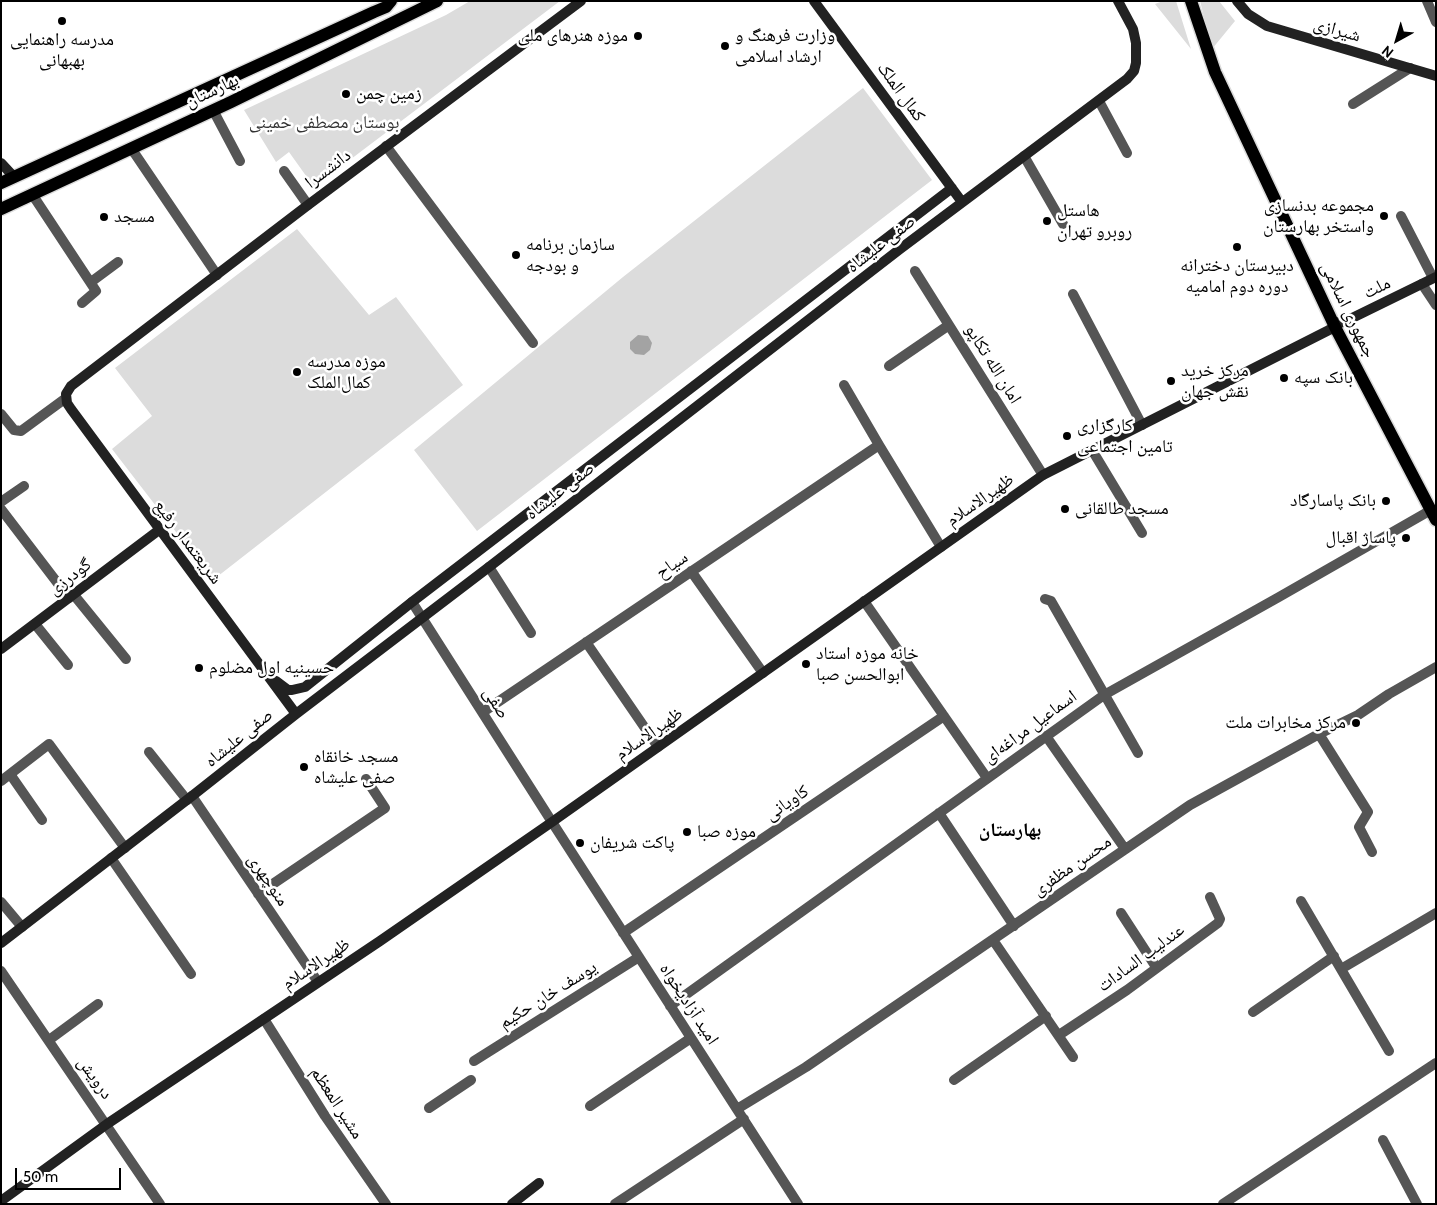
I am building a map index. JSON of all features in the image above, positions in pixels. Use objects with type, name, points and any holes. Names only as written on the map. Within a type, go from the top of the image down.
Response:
[{"type":"main road","name":"بهارستان","points":[[1,183],[386,7],[391,1]]},
{"type":"main road","name":"بهارستان","points":[[1,209],[213,110],[437,1]]},
{"type":"main road","name":"جمهوری اسلامی","points":[[1191,1],[1215,72],[1334,324],[1433,515]]},
{"type":"street","name":"دانشسرا","points":[[66,398],[66,394],[71,386],[386,146],[581,1]]},
{"type":"street","name":"کمال الملک","points":[[814,1],[962,202]]},
{"type":"street","name":"صفی علیشاه","points":[[1,943],[962,202],[1127,79],[1134,71],[1136,63],[1136,43],[1133,29],[1118,1]]},
{"type":"street","name":"شیرازی","points":[[1237,1],[1248,14],[1267,26],[1436,76]]},
{"type":"street","points":[[1427,1],[1436,22]]},
{"type":"street","points":[[1353,104],[1410,68]]},
{"type":"street","points":[[1099,101],[1127,153]]},
{"type":"street","points":[[213,110],[240,160]]},
{"type":"street","points":[[386,146],[534,343]]},
{"type":"street","points":[[131,148],[217,276]]},
{"type":"street","points":[[1024,156],[1064,224]]},
{"type":"street","points":[[1,163],[14,177]]},
{"type":"street","points":[[284,171],[308,205]]},
{"type":"street","name":"صفی علیشاه","points":[[269,676],[288,690],[297,690],[305,687],[412,602],[952,188]]},
{"type":"street","points":[[32,194],[96,291],[82,303]]},
{"type":"street","points":[[1401,216],[1434,278]]},
{"type":"street","points":[[91,282],[118,262]]},
{"type":"street","name":"امان الله تکاپو","points":[[915,271],[1043,475]]},
{"type":"street","name":"ملت","points":[[1334,324],[1346,321],[1434,278]]},
{"type":"street","points":[[1422,284],[1436,305]]},
{"type":"street","points":[[1073,294],[1142,425]]},
{"type":"street","name":"ظهیرالاسلام","points":[[1,1201],[107,1124],[552,822],[1043,475],[1334,324]]},
{"type":"street","points":[[889,366],[949,326]]},
{"type":"street","points":[[844,385],[941,547]]},
{"type":"street","points":[[1,414],[14,430],[21,431],[66,398]]},
{"type":"street","name":"شریعتمدار رفیع","points":[[66,398],[71,409],[159,530],[296,714]]},
{"type":"street","name":"سیاح","points":[[483,712],[878,444]]},
{"type":"street","points":[[1092,450],[1142,533]]},
{"type":"street","points":[[1,502],[24,486]]},
{"type":"street","points":[[1,509],[71,597],[126,659]]},
{"type":"street","name":"اسماعیل مراغه‌ای","points":[[670,1006],[1104,695],[1279,597],[1433,515]]},
{"type":"street","name":"گودرزی","points":[[1,649],[159,530]]},
{"type":"street","points":[[489,567],[531,633]]},
{"type":"street","points":[[691,571],[763,673]]},
{"type":"street","points":[[1045,599],[1051,602],[1138,753]]},
{"type":"street","points":[[864,601],[987,778]]},
{"type":"street","name":"صفی","points":[[412,602],[552,822]]},
{"type":"street","points":[[35,624],[68,665]]},
{"type":"street","points":[[586,642],[658,747]]},
{"type":"street","name":"محسن مظفری","points":[[737,1109],[806,1066],[1190,805],[1319,734],[1358,715],[1389,694],[1436,667]]},
{"type":"street","name":"کاویانی","points":[[624,933],[944,716]]},
{"type":"street","points":[[1319,734],[1368,812],[1359,827],[1372,852]]},
{"type":"street","points":[[1046,736],[1125,849]]},
{"type":"street","points":[[1,781],[49,744],[125,848]]},
{"type":"street","name":"منوچهری","points":[[149,752],[190,798],[318,982]]},
{"type":"street","points":[[10,774],[42,820]]},
{"type":"street","points":[[258,894],[385,808],[366,779]]},
{"type":"street","points":[[939,813],[1014,926]]},
{"type":"street","name":"امید آزادیخواه","points":[[552,822],[798,1204]]},
{"type":"street","points":[[111,858],[191,974]]},
{"type":"street","name":"عندلیب السادات","points":[[1059,1035],[1127,990],[1218,922],[1220,919],[1210,897]]},
{"type":"street","points":[[1301,901],[1389,1051]]},
{"type":"street","points":[[1,902],[22,927]]},
{"type":"street","points":[[1341,969],[1436,913]]},
{"type":"street","points":[[1120,914],[1156,967]]},
{"type":"street","points":[[993,940],[1073,1057]]},
{"type":"street","points":[[1253,1012],[1334,956]]},
{"type":"street","name":"یوسف خان حکیم","points":[[474,1061],[639,958]]},
{"type":"street","name":"درویش","points":[[1,971],[160,1204]]},
{"type":"street","points":[[49,1040],[98,1004]]},
{"type":"street","points":[[954,1080],[1046,1016]]},
{"type":"street","name":"مشیر المعظم","points":[[264,1019],[325,1116],[386,1204]]},
{"type":"street","points":[[590,1106],[691,1038]]},
{"type":"street","points":[[1223,1204],[1436,1063]]},
{"type":"street","points":[[429,1108],[472,1080]]},
{"type":"street","points":[[615,1204],[744,1119]]},
{"type":"street","points":[[1383,1140],[1417,1204]]},
{"type":"street","points":[[512,1204],[539,1183]]},
{"type":"green space","name":"بوستان مصطفی خمینی","points":[[470,1],[560,1],[314,187],[289,152],[276,162],[244,110],[446,15]]},
{"type":"green space","points":[[1163,1],[1176,1],[1191,49],[1155,4]]},
{"type":"green space","points":[[1200,1],[1219,1],[1235,21],[1212,49]]},
{"type":"green space","points":[[863,88],[932,180],[477,531],[414,450],[623,277]]},
{"type":"green space","points":[[297,229],[369,315],[396,297],[463,385],[213,580],[112,449],[152,416],[115,368]]},
{"type":"shaded area","points":[[638,335],[648,336],[652,343],[650,350],[644,355],[635,354],[630,349],[630,342]]},
{"type":"place","name":"مدرسه راهنمایی بهبهانی","points":[[62,21]]},
{"type":"place","name":"موزه هنرهای ملی","points":[[638,36]]},
{"type":"place","name":"وزارت فرهنگ و ارشاد اسلامی","points":[[725,46]]},
{"type":"place","name":"زمین چمن","points":[[346,94]]},
{"type":"place","name":"مجموعه بدنسازی واستخر بهارستان","points":[[1384,216]]},
{"type":"place","name":"مسجد","points":[[104,217]]},
{"type":"place","name":"هاستل روبرو تهران","points":[[1047,221]]},
{"type":"place","name":"دبیرستان دخترانه دوره دوم امامیه","points":[[1237,247]]},
{"type":"place","name":"سازمان برنامه و بودجه","points":[[516,255]]},
{"type":"place","name":"موزه مدرسه کمال‌الملک","points":[[297,372]]},
{"type":"place","name":"بانک سپه","points":[[1284,378]]},
{"type":"place","name":"مرکز خرید نقش جهان","points":[[1171,381]]},
{"type":"place","name":"کارگزاری تامین اجتماعی","points":[[1067,436]]},
{"type":"place","name":"بانک پاسارگاد","points":[[1386,501]]},
{"type":"place","name":"مسجد طالقانی","points":[[1065,509]]},
{"type":"place","name":"پاساژ اقبال","points":[[1406,538]]},
{"type":"place","name":"خانه موزه استاد ابوالحسن صبا","points":[[806,664]]},
{"type":"place","name":"حسینیه اول مضلوم","points":[[199,668]]},
{"type":"place","name":"مرکز مخابرات ملت","points":[[1356,723]]},
{"type":"place","name":"مسجد خانقاه صفی علیشاه","points":[[304,767]]},
{"type":"place","name":"موزه صبا","points":[[687,832]]},
{"type":"place","name":"پاکت شریفان","points":[[580,843]]},
{"type":"district","name":"بهارستان","points":[[1010,830]]}]
